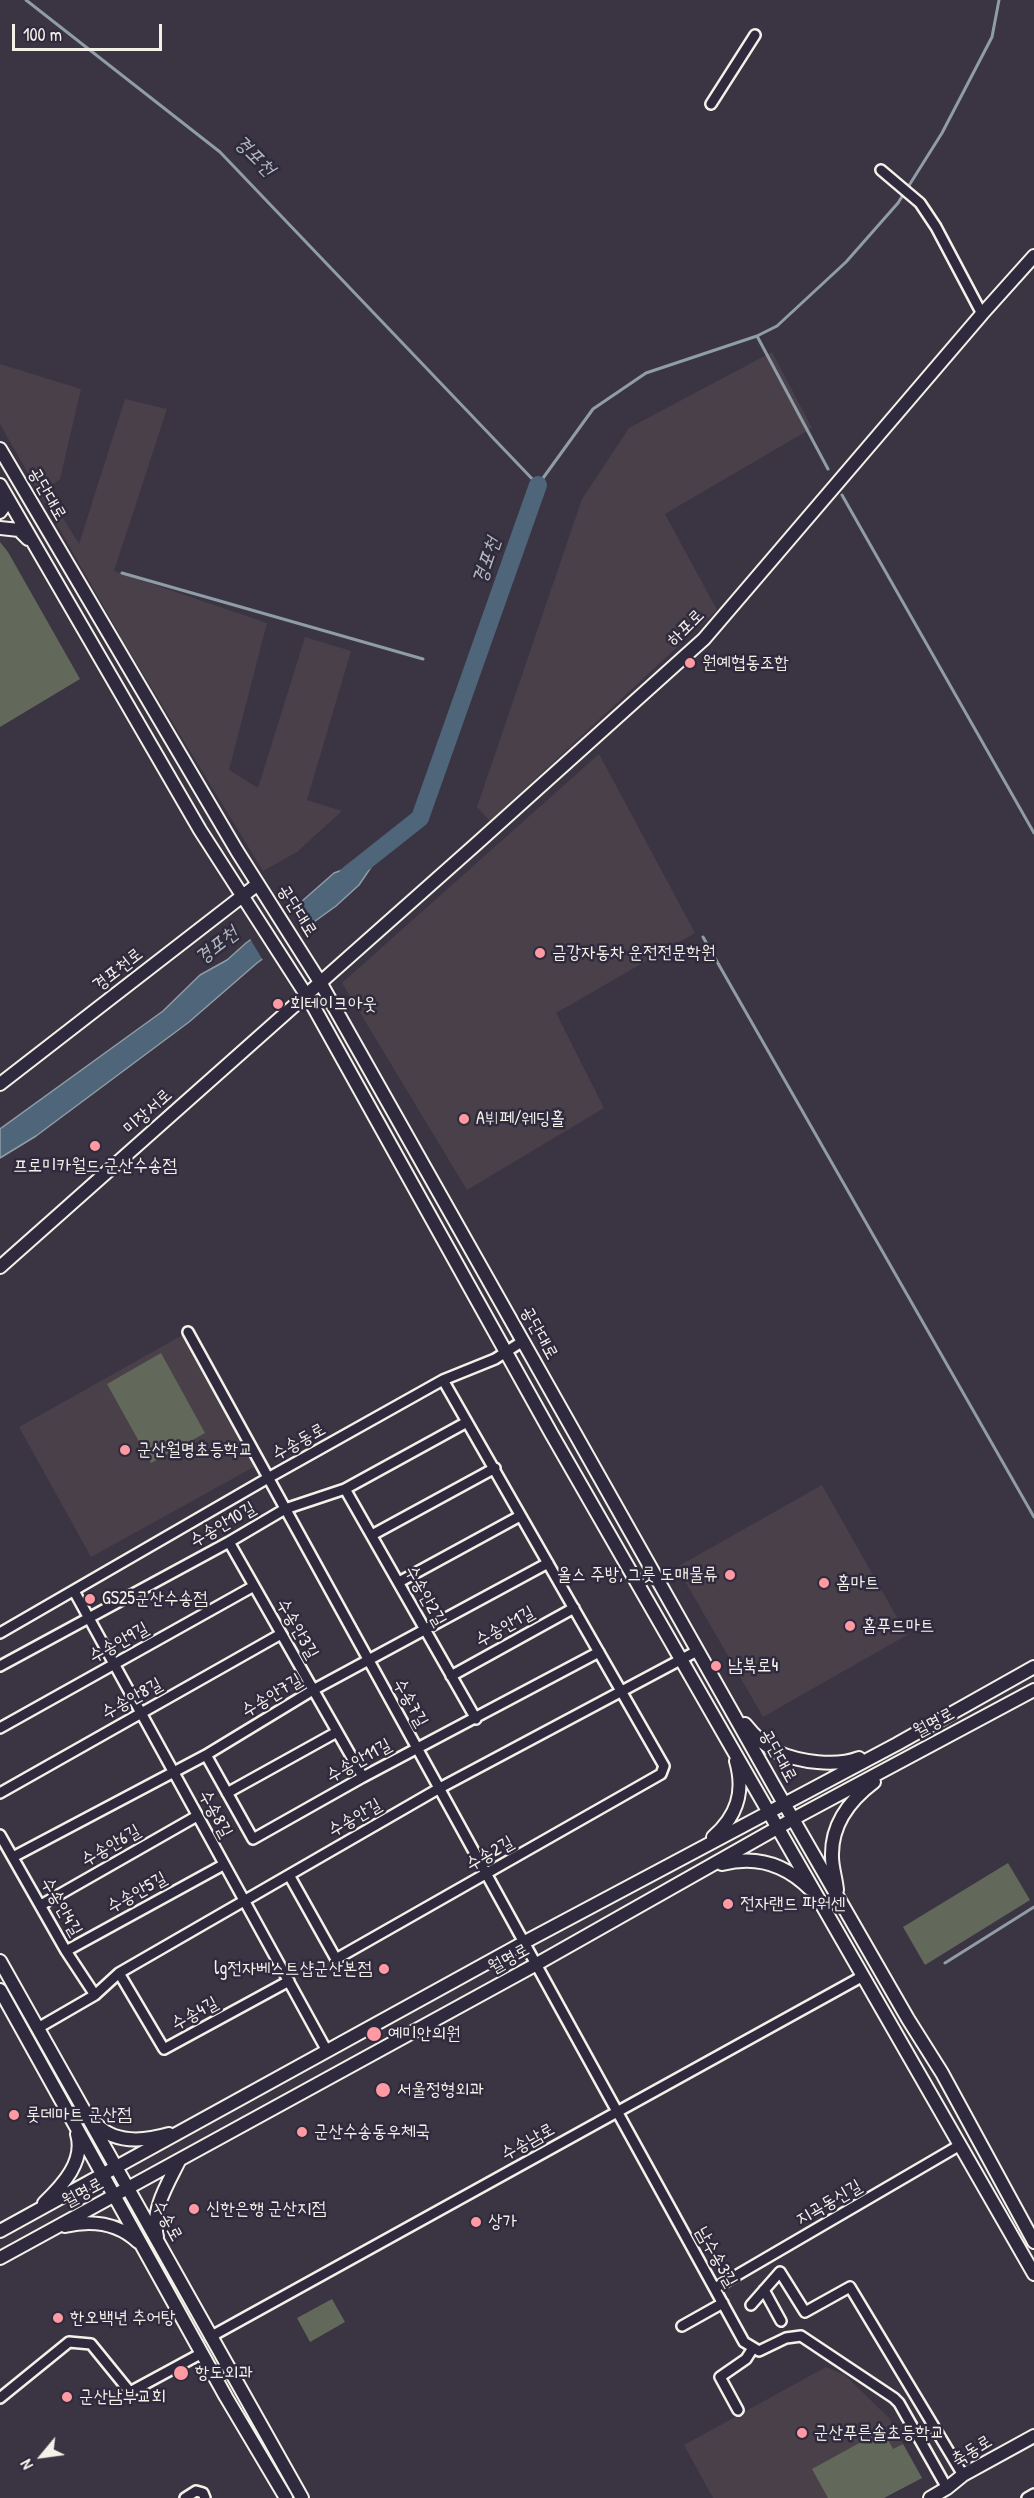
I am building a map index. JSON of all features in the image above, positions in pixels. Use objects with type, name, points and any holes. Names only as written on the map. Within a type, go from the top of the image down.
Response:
[{"type":"street","points":[[711,104],[755,35]]},
{"type":"street","points":[[881,170],[920,203],[936,227],[981,314]]},
{"type":"street","name":"하포로","points":[[320,982],[704,639],[981,314],[1034,256]]},
{"type":"street","name":"공단대로","points":[[0,449],[260,886],[320,982],[783,1803],[942,2073],[1034,2242]]},
{"type":"street","name":"공단대로","points":[[0,485],[200,830],[306,995],[423,1201],[505,1352],[1034,2274]]},
{"type":"street","points":[[0,494],[3,508],[0,512]]},
{"type":"street","points":[[0,528],[19,530],[40,555]]},
{"type":"street","name":"경포천로","points":[[0,1084],[242,896],[260,886]]},
{"type":"street","name":"미장서로","points":[[0,1267],[320,982]]},
{"type":"street","name":"수송7길","points":[[188,1332],[523,1943]]},
{"type":"street","name":"수송동로","points":[[0,1633],[268,1478],[444,1380],[495,1359],[524,1341]]},
{"type":"street","points":[[444,1380],[623,1692]]},
{"type":"street","name":"수송안10길","points":[[0,1666],[229,1542],[285,1509],[345,1489],[467,1422]]},
{"type":"street","points":[[372,1535],[495,1468]]},
{"type":"street","name":"수송안2길","points":[[345,1489],[476,1719]]},
{"type":"street","points":[[399,1582],[520,1516]]},
{"type":"street","name":"수송안3길","points":[[229,1542],[363,1777]]},
{"type":"street","name":"수송안7길","points":[[13,1857],[206,1755],[313,1690],[548,1563]]},
{"type":"street","name":"수송안9길","points":[[0,1728],[254,1586]]},
{"type":"street","name":"수송8길","points":[[74,1591],[327,2051]]},
{"type":"street","name":"수송안1길","points":[[451,1676],[574,1608]]},
{"type":"street","name":"수송안8길","points":[[0,1793],[281,1634]]},
{"type":"street","name":"수송안길","points":[[38,2028],[95,1995],[119,1973],[438,1789],[697,1651]]},
{"type":"street","name":"수송안11길","points":[[206,1755],[253,1839],[363,1777],[599,1652]]},
{"type":"street","name":"월명로","points":[[0,2231],[523,1943],[897,1744],[1034,1667]]},
{"type":"street","name":"월명로","points":[[0,2258],[536,1965],[793,1819],[1034,1690]]},
{"type":"street","name":"수송2길","points":[[289,1875],[336,1959],[661,1774],[664,1766],[623,1692]]},
{"type":"street","points":[[724,1698],[751,1732],[776,1751],[795,1757],[819,1762],[851,1761],[897,1744]]},
{"type":"street","points":[[227,1793],[337,1732]]},
{"type":"street","points":[[696,1851],[724,1827],[734,1813],[740,1795],[741,1780],[738,1766],[724,1733]]},
{"type":"street","points":[[839,1900],[832,1857],[837,1825],[845,1810],[867,1787],[905,1759]]},
{"type":"street","name":"수송안6길","points":[[41,1905],[197,1816]]},
{"type":"street","name":"수송안4길","points":[[0,1835],[66,1951],[95,1995]]},
{"type":"street","points":[[709,1868],[741,1860],[761,1861],[779,1866],[808,1888],[823,1905]]},
{"type":"street","name":"수송안5길","points":[[66,1951],[223,1865]]},
{"type":"street","name":"남수송3길","points":[[523,1943],[744,2342],[753,2348]]},
{"type":"street","name":"수송로","points":[[0,1961],[302,2498]]},
{"type":"street","name":"수송4길","points":[[119,1973],[164,2049],[289,1982]]},
{"type":"street","name":"수송남로","points":[[210,2337],[863,1976]]},
{"type":"street","name":"수송로","points":[[0,1990],[202,2353],[286,2498]]},
{"type":"street","points":[[86,2112],[105,2133],[124,2138],[151,2138],[190,2127]]},
{"type":"street","points":[[32,2214],[62,2185],[75,2164],[79,2142],[72,2118]]},
{"type":"street","name":"지곡동신길","points":[[715,2288],[960,2145]]},
{"type":"street","points":[[159,2244],[156,2218],[159,2203],[178,2161]]},
{"type":"street","points":[[52,2229],[77,2224],[105,2224],[123,2231],[143,2247]]},
{"type":"street","points":[[751,2305],[780,2272],[805,2312],[850,2286],[963,2475]]},
{"type":"street","points":[[764,2290],[781,2320]]},
{"type":"street","points":[[682,2326],[723,2304]]},
{"type":"street","points":[[738,2410],[720,2377],[746,2359],[753,2348],[759,2351],[786,2338],[801,2336],[899,2403],[947,2488]]},
{"type":"street","points":[[0,2398],[69,2342],[91,2344],[130,2392],[202,2353]]},
{"type":"street","name":"축동로","points":[[930,2498],[963,2475],[1034,2436]]},
{"type":"street","points":[[185,2498],[196,2491],[203,2493],[206,2498]]},
{"type":"street","points":[[1027,2498],[1034,2494]]},
{"type":"shaded area","points":[[772,352],[812,428],[665,514],[717,610],[490,821],[477,807],[582,499],[629,428]]},
{"type":"shaded area","points":[[0,364],[81,389],[60,479],[46,490],[79,544],[125,399],[167,409],[114,571],[267,623],[229,770],[258,788],[305,637],[351,651],[307,800],[342,811],[297,852],[263,871],[126,646],[0,424]]},
{"type":"shaded area","points":[[599,754],[695,933],[556,1013],[604,1108],[467,1190],[342,983]]},
{"type":"shaded area","points":[[188,1332],[261,1463],[91,1557],[19,1427]]},
{"type":"shaded area","points":[[822,1485],[907,1635],[763,1717],[677,1567]]},
{"type":"shaded area","name":"군산푸른솔초등학교","points":[[826,2367],[845,2375],[889,2418],[922,2478],[884,2498],[713,2498],[684,2445]]},
{"type":"green space","points":[[0,542],[8,552],[80,679],[0,727]]},
{"type":"green space","points":[[161,1353],[205,1433],[151,1463],[107,1384]]},
{"type":"green space","points":[[1008,1863],[1030,1900],[925,1965],[903,1927]]},
{"type":"green space","points":[[332,2299],[345,2322],[310,2342],[297,2318]]},
{"type":"green space","points":[[883,2430],[893,2449],[903,2444],[922,2478],[884,2498],[828,2498],[812,2469]]},
{"type":"water","points":[[378,857],[359,885],[336,906],[257,963],[189,1022],[36,1136],[0,1158],[0,1129],[163,1011],[200,975],[227,960],[334,873]]},
{"type":"pier","points":[[292,905],[308,931],[264,962],[249,937]]},
{"type":"waterway","name":"경포천","points":[[26,0],[220,152],[538,485],[593,409],[646,373],[757,336],[777,326],[846,262],[898,203],[942,133],[992,37],[999,0]]},
{"type":"waterway","points":[[757,336],[828,469]]},
{"type":"waterway","name":"경포천","points":[[348,875],[420,818],[538,485]]},
{"type":"waterway","points":[[842,495],[1034,833]]},
{"type":"waterway","points":[[122,573],[423,659]]},
{"type":"waterway","points":[[703,937],[1034,1517]]},
{"type":"waterway","points":[[945,1963],[1034,1907]]},
{"type":"place","name":"원예협동조합","points":[[690,663]]},
{"type":"place","name":"금강자동차 운전전문학원","points":[[540,953]]},
{"type":"place","name":"회테이크아웃","points":[[278,1004]]},
{"type":"place","name":"A뷔페/웨딩홀","points":[[464,1119]]},
{"type":"place","name":"프로미카월드 군산수송점","points":[[95,1146]]},
{"type":"place","name":"군산월명초등학교","points":[[125,1450]]},
{"type":"place","name":"올스 주방, 그릇 도매물류","points":[[730,1575]]},
{"type":"place","name":"홈마트","points":[[824,1583]]},
{"type":"place","name":"GS25군산수송점","points":[[90,1599]]},
{"type":"place","name":"홈푸드마트","points":[[850,1626]]},
{"type":"place","name":"남북로4","points":[[716,1666]]},
{"type":"place","name":"전자랜드 파워센","points":[[728,1904]]},
{"type":"place","name":"lg전자베스트샵군산본점","points":[[384,1969]]},
{"type":"place","name":"예미안의원","points":[[374,2034]]},
{"type":"place","name":"서울정형외과","points":[[383,2090]]},
{"type":"place","name":"롯데마트 군산점","points":[[14,2115]]},
{"type":"place","name":"군산수송동우체국","points":[[302,2132]]},
{"type":"place","name":"신한은행 군산지점","points":[[194,2209]]},
{"type":"place","name":"상가","points":[[476,2222]]},
{"type":"place","name":"한오백년 추어탕","points":[[58,2318]]},
{"type":"place","name":"항도외과","points":[[181,2373]]},
{"type":"place","name":"군산남부교회","points":[[67,2397]]},
{"type":"place","name":"군산푸른솔초등학교","points":[[802,2433]]}]
